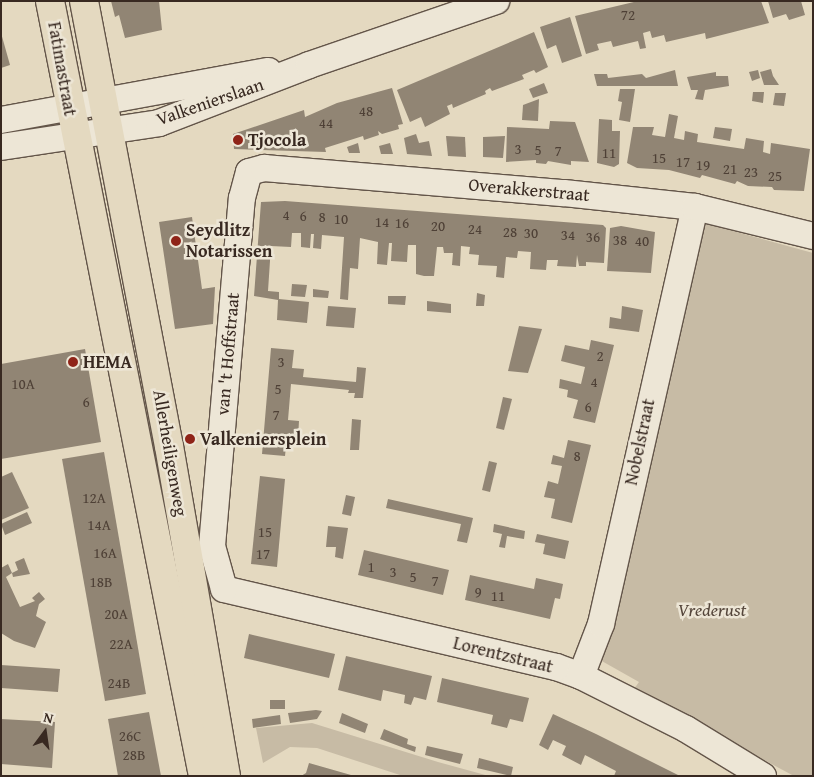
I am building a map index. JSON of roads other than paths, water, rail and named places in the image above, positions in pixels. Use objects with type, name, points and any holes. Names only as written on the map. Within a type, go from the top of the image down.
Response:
[{"type":"main road","name":"Fatimastraat","points":[[50,1],[74,136]]},
{"type":"main road","name":"Fatimastraat","points":[[84,1],[102,100],[110,130]]},
{"type":"main road","name":"Allerheiligenweg","points":[[110,130],[169,446],[226,776]]},
{"type":"main road","name":"Allerheiligenweg","points":[[74,136],[104,266],[203,776]]},
{"type":"street","name":"Valkenierslaan","points":[[110,130],[159,122],[309,66],[439,11],[496,1]]},
{"type":"street","name":"Valkenierslaan","points":[[102,100],[309,66]]},
{"type":"street","points":[[1,120],[102,100]]},
{"type":"street","points":[[1,147],[110,130]]},
{"type":"street","name":"Overakkerstraat","points":[[246,179],[249,172],[264,168],[564,193],[695,207],[813,236]]},
{"type":"street","name":"van 't Hoffstraat","points":[[224,589],[212,546],[246,179]]},
{"type":"street","name":"Nobelstraat","points":[[581,676],[601,624],[695,207]]},
{"type":"street","name":"Lorentzstraat","points":[[224,589],[556,668],[581,676],[686,729],[752,773]]},
{"type":"place","name":"Tjocola","points":[[238,140]]},
{"type":"place","name":"Seydlitz Notarissen","points":[[176,241]]},
{"type":"place","name":"HEMA","points":[[73,362]]},
{"type":"place","name":"Valkeniersplein","points":[[190,439]]},
{"type":"park label","name":"Vrederust","points":[[712,610]]}]
